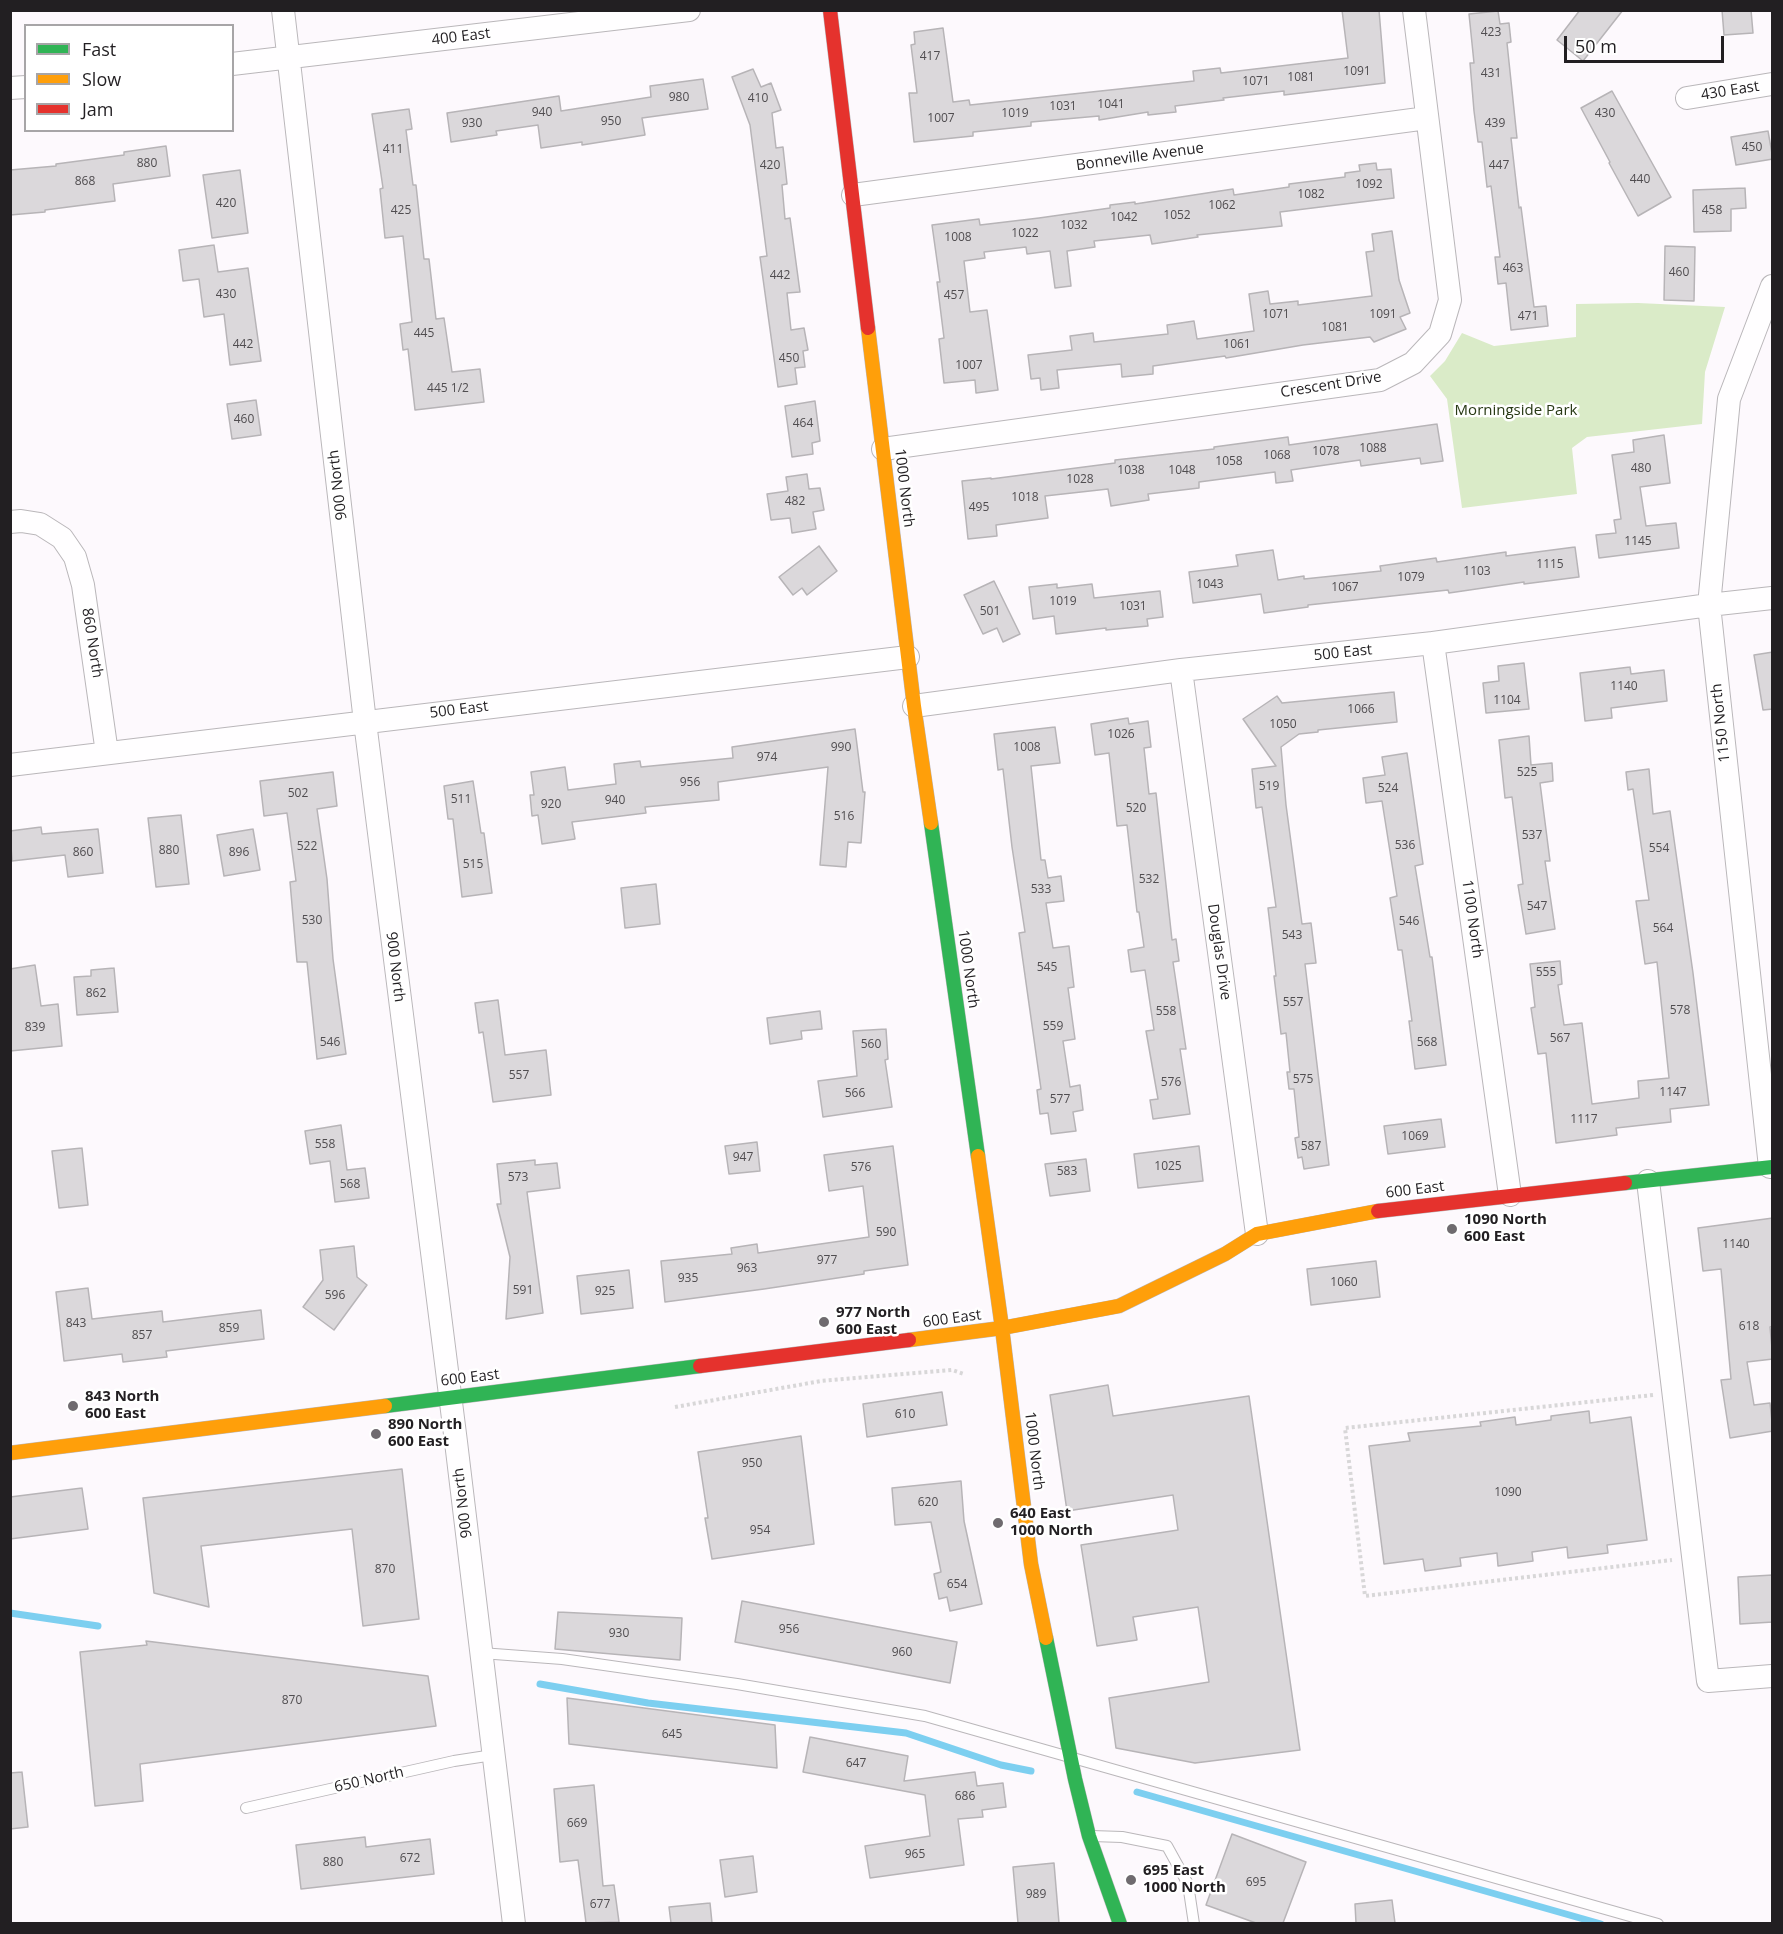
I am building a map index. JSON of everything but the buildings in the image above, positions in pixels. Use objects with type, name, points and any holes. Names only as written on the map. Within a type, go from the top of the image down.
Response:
[{"type":"street","name":"900 North","points":[[284,10],[365,722],[514,1923]]},
{"type":"street","name":"400 East","points":[[234,64],[689,10]]},
{"type":"street","name":"1000 North","points":[[830,10],[914,706],[1002,1328],[1031,1564],[1070,1757],[1089,1836],[1120,1923]]},
{"type":"street","name":"Crescent Drive","points":[[883,449],[1380,380],[1413,363],[1440,334],[1450,300],[1414,10]]},
{"type":"street","name":"430 East","points":[[1687,98],[1773,84]]},
{"type":"street","name":"Bonneville Avenue","points":[[853,195],[1427,118]]},
{"type":"street","name":"1150 North","points":[[1770,297],[1729,399],[1708,604],[1771,1167]]},
{"type":"street","name":"860 North","points":[[10,522],[40,524],[62,538],[75,557],[83,585],[107,753]]},
{"type":"street","name":"500 East","points":[[914,706],[1181,670],[1433,643],[1708,604],[1773,598]]},
{"type":"street","name":"1100 North","points":[[1433,643],[1510,1195]]},
{"type":"street","name":"500 East","points":[[10,765],[908,657]]},
{"type":"street","name":"Douglas Drive","points":[[1181,670],[1257,1234]]},
{"type":"street","name":"600 East","points":[[10,1453],[1002,1328],[1119,1306],[1225,1254],[1257,1234],[1397,1208],[1771,1167]]},
{"type":"street","points":[[1648,1181],[1708,1681],[1773,1676]]},
{"type":"lane","points":[[481,1653],[574,1660],[737,1684],[925,1716],[1658,1923]]},
{"type":"lane","name":"650 North","points":[[246,1808],[454,1761],[493,1755]]},
{"type":"lane","points":[[1089,1836],[1122,1837],[1167,1846],[1188,1884],[1194,1923]]},
{"type":"path","points":[[675,1407],[821,1381],[952,1370],[964,1374]]},
{"type":"path","points":[[1657,1395],[1345,1428],[1365,1596],[1676,1559]]},
{"type":"green space","name":"Morningside Park","points":[[1638,303],[1725,307],[1705,372],[1702,424],[1587,437],[1572,448],[1577,494],[1462,508],[1447,399],[1430,376],[1445,361],[1462,333],[1494,346],[1576,337],[1576,304]]},
{"type":"waterway","points":[[10,1613],[98,1626]]},
{"type":"waterway","points":[[540,1684],[648,1703],[906,1733],[1001,1765],[1031,1771]]},
{"type":"waterway","points":[[1137,1792],[1601,1924]]},
{"type":"traffic: fast","points":[[931,823],[978,1156]]},
{"type":"traffic: fast","points":[[1625,1183],[1772,1167]]},
{"type":"traffic: fast","points":[[385,1406],[700,1366]]},
{"type":"traffic: fast","points":[[1046,1638],[1089,1836],[1120,1924]]},
{"type":"traffic: slow","points":[[868,328],[914,706],[931,823]]},
{"type":"traffic: slow","points":[[978,1156],[1031,1564],[1046,1638]]},
{"type":"traffic: slow","points":[[909,1340],[1002,1328],[1119,1306],[1225,1254],[1257,1234],[1378,1211]]},
{"type":"traffic: slow","points":[[10,1453],[385,1406]]},
{"type":"traffic: jam","points":[[830,10],[868,328]]},
{"type":"traffic: jam","points":[[1378,1211],[1625,1183]]},
{"type":"traffic: jam","points":[[700,1366],[909,1340]]},
{"type":"place","name":"1090 North 600 East","points":[[1452,1229]]},
{"type":"place","name":"977 North 600 East","points":[[824,1322]]},
{"type":"place","name":"843 North 600 East","points":[[73,1406]]},
{"type":"place","name":"890 North 600 East","points":[[376,1434]]},
{"type":"place","name":"640 East 1000 North","points":[[998,1523]]},
{"type":"place","name":"695 East 1000 North","points":[[1131,1880]]}]
